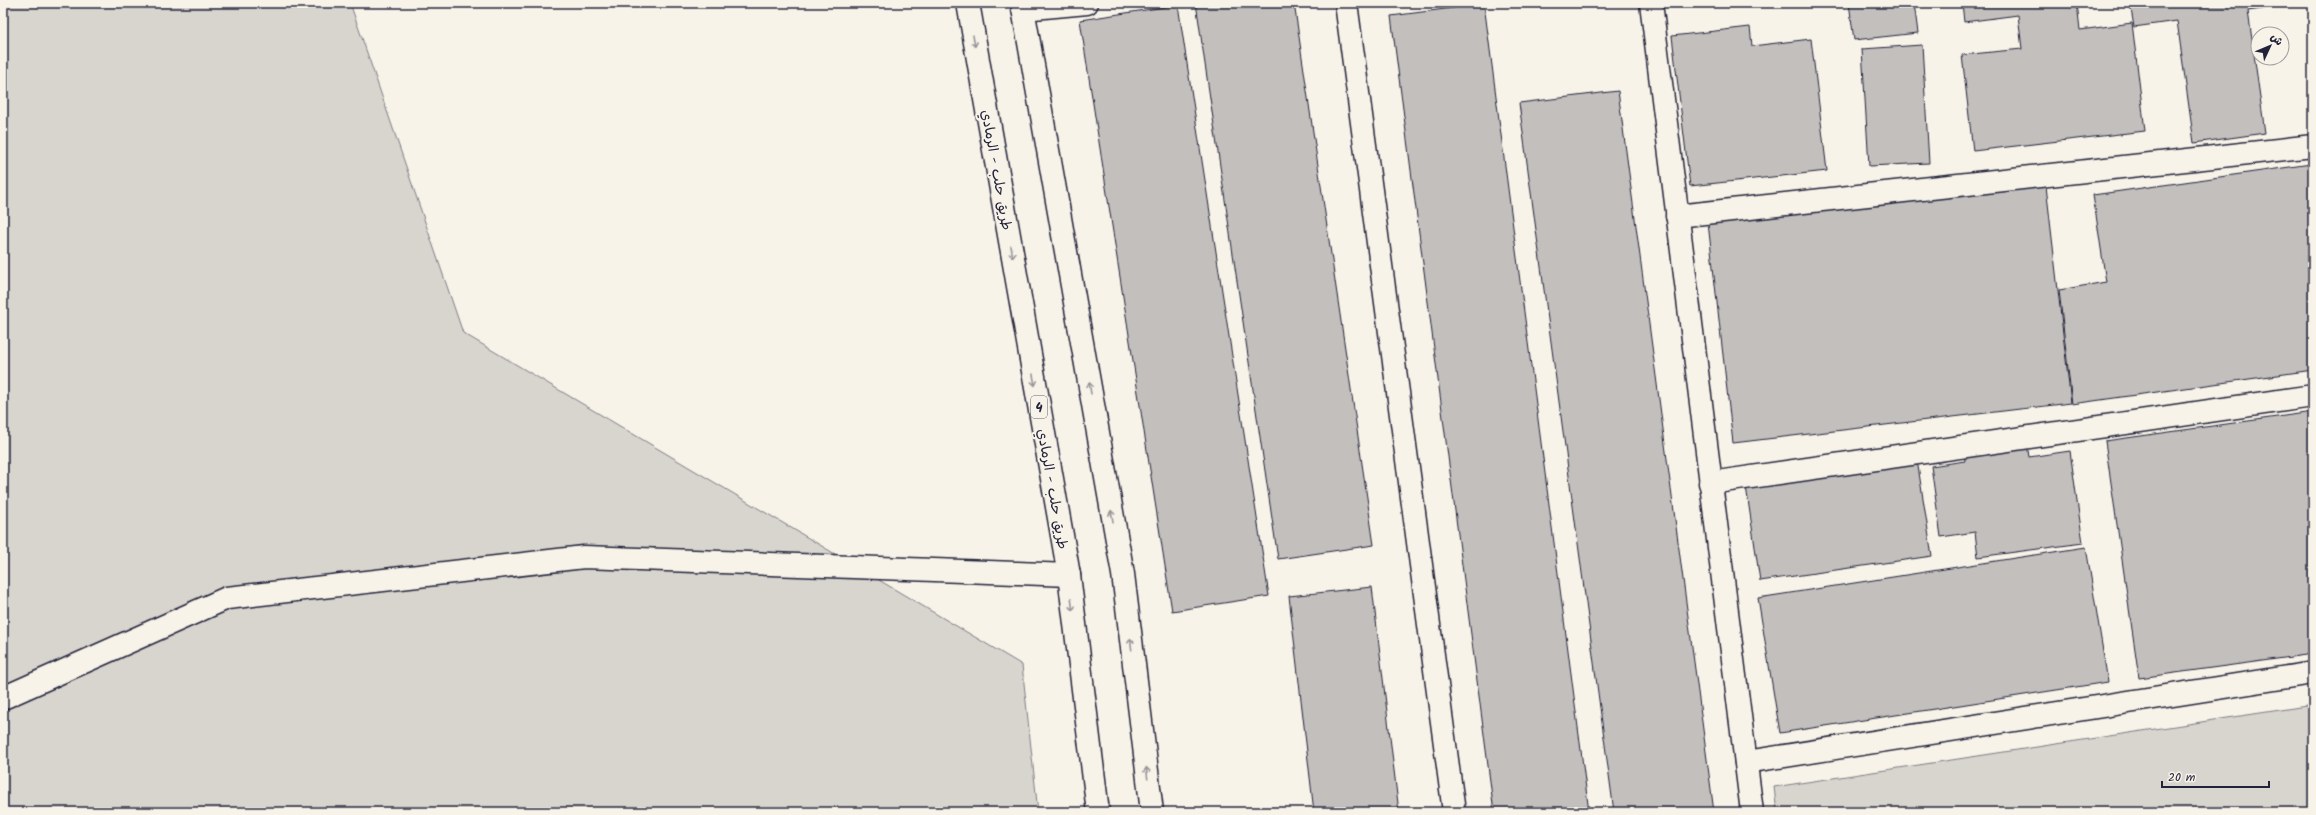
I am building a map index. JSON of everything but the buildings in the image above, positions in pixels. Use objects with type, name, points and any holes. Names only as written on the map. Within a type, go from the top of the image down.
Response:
[{"type":"main road","name":"طريق حلب - الرمادي","points":[[968,3],[1068,575],[1098,812]]},
{"type":"main road","points":[[1088,3],[1022,6],[1123,574],[1152,812]]},
{"type":"main road","points":[[1346,3],[1454,812]]},
{"type":"main road","points":[[1651,3],[1752,812]]},
{"type":"main road","points":[[1677,216],[2313,146]]},
{"type":"main road","points":[[1710,483],[2313,396]]},
{"type":"main road","points":[[3,698],[227,598],[584,557],[1068,575]]},
{"type":"main road","points":[[1746,762],[2313,673]]},
{"type":"shaded area","points":[[3,3],[350,3],[463,333],[1022,665],[1038,812],[3,812]]},
{"type":"shaded area","points":[[2313,705],[2313,812],[1777,812],[1774,787]]}]
